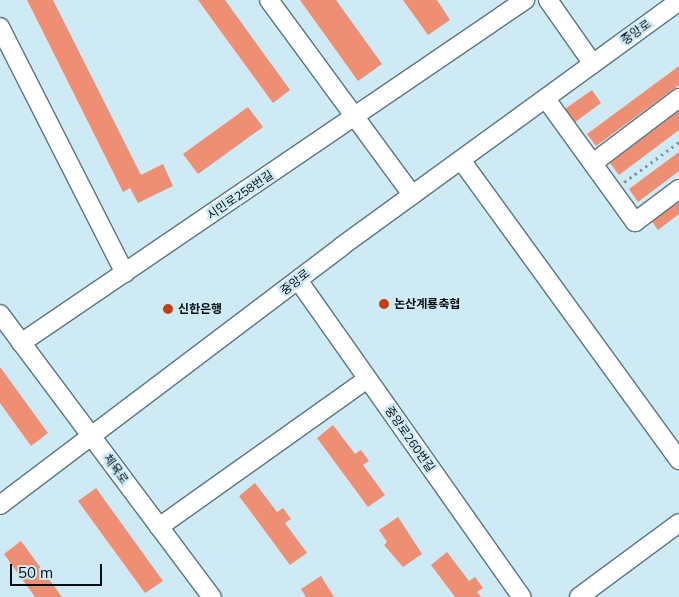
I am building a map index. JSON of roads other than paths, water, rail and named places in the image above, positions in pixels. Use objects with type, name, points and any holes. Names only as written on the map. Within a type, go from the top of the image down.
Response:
[{"type":"street","points":[[269,0],[412,195]]},
{"type":"street","name":"시민로258번길","points":[[125,273],[525,0]]},
{"type":"street","points":[[548,0],[593,64]]},
{"type":"street","name":"중앙로","points":[[0,505],[93,437],[412,195],[679,2]]},
{"type":"street","points":[[0,27],[125,273],[21,343]]},
{"type":"street","points":[[593,163],[679,98]]},
{"type":"street","points":[[546,99],[636,222],[679,189]]},
{"type":"street","points":[[461,160],[679,460]]},
{"type":"street","name":"중앙로260번길","points":[[298,280],[522,597]]},
{"type":"street","name":"체육로","points":[[0,314],[210,597]]},
{"type":"street","points":[[159,527],[367,379]]},
{"type":"street","points":[[579,597],[679,523]]},
{"type":"place","name":"논산계룡축협","points":[[384,304]]},
{"type":"place","name":"신한은행","points":[[168,309]]}]
